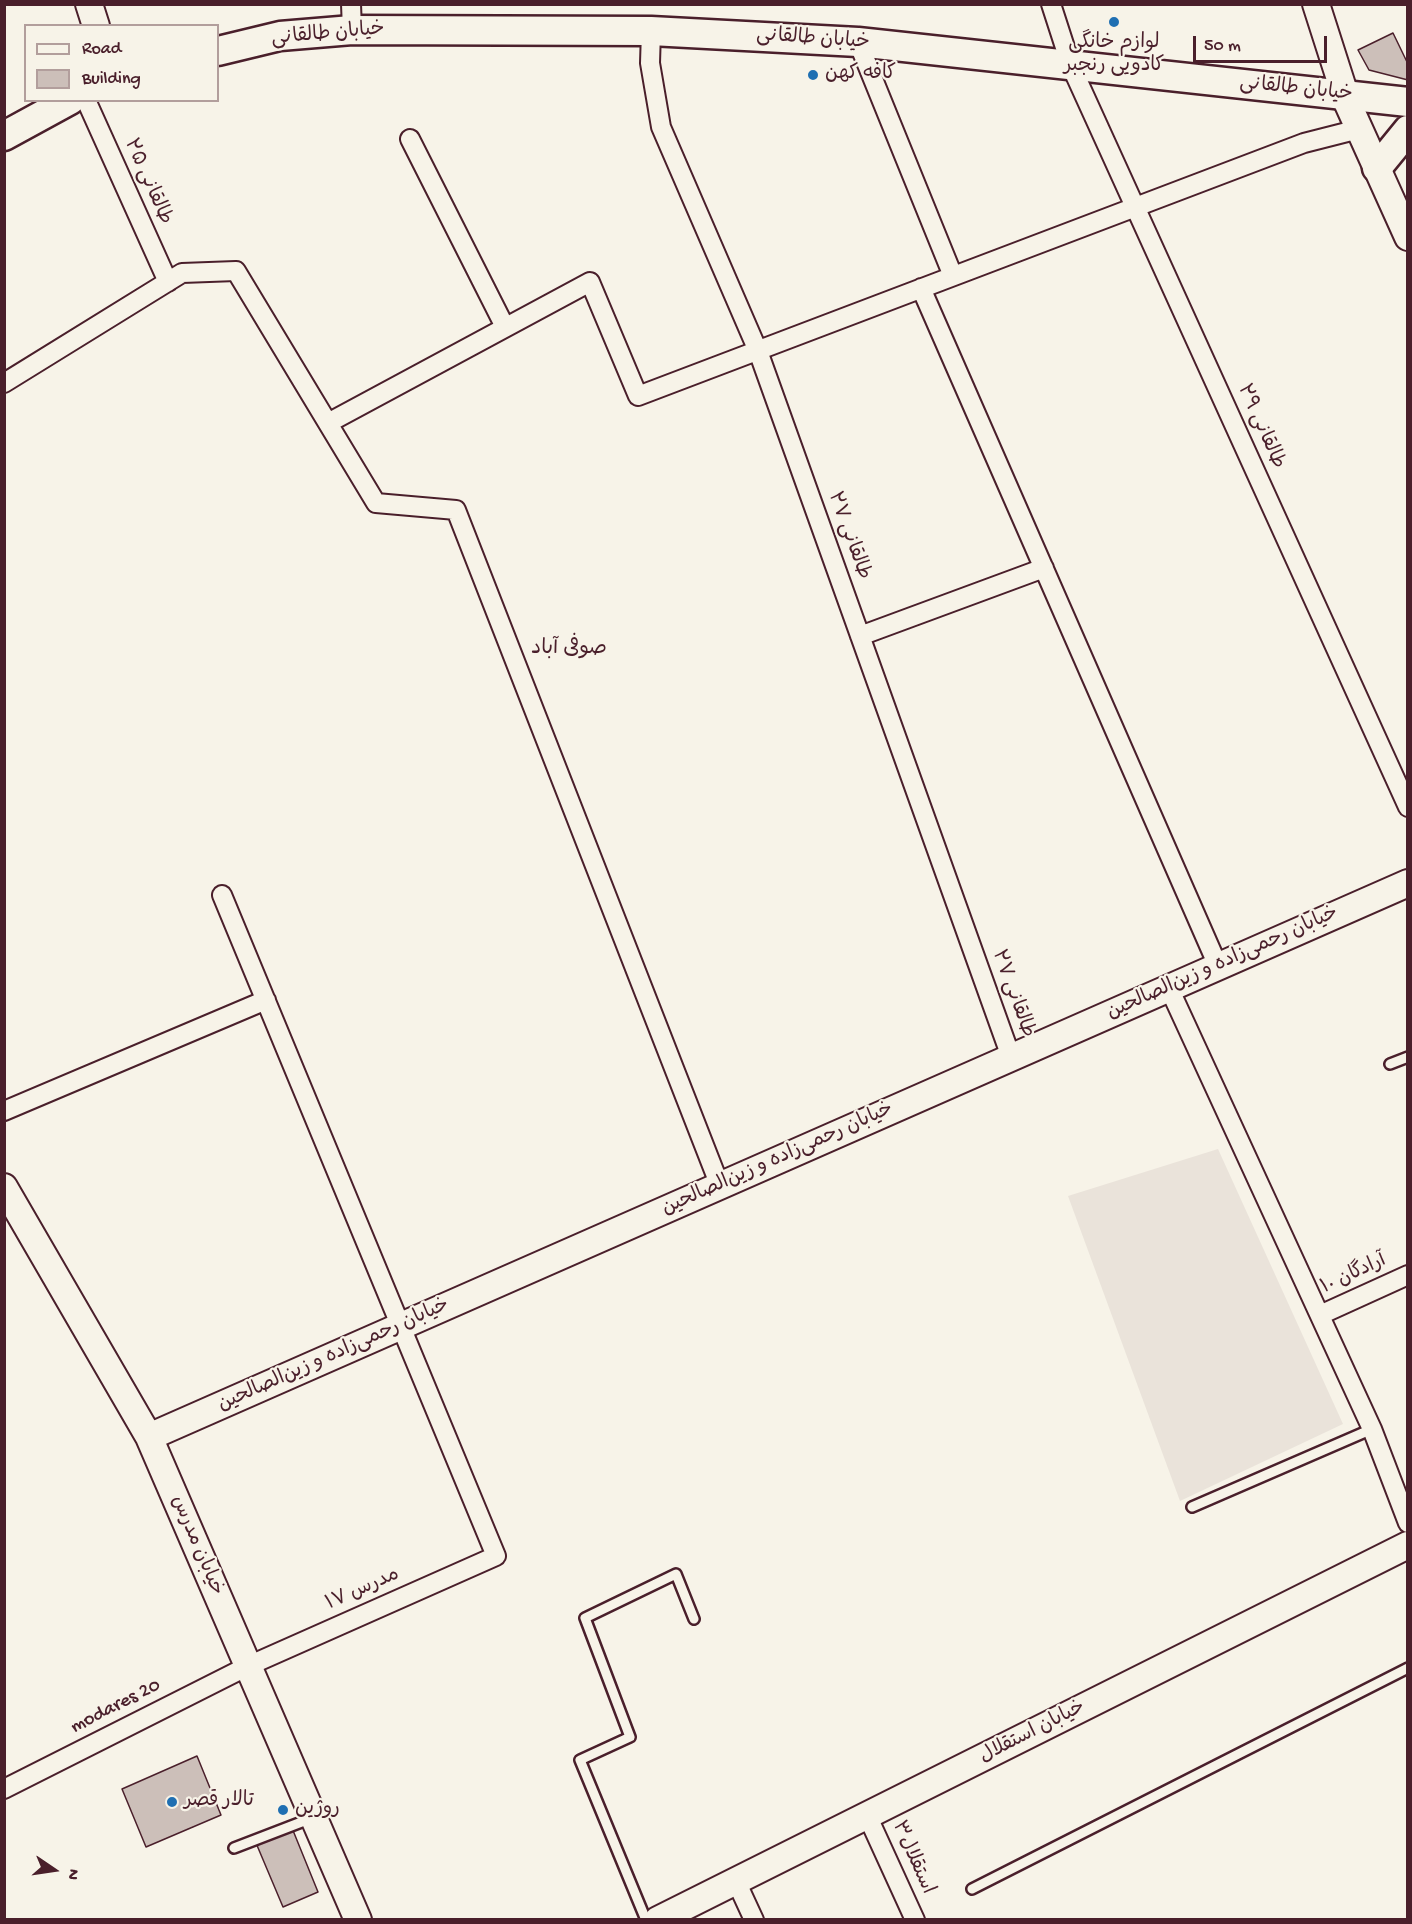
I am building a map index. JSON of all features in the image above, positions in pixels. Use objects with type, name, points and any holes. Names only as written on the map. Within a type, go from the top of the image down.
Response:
[{"type":"main road","name":"خیابان طالقانی","points":[[219,51],[352,17],[858,42],[1346,98],[1407,102]]},
{"type":"main road","points":[[4,136],[66,102]]},
{"type":"main road","points":[[1374,164],[1407,130]]},
{"type":"street","points":[[89,4],[95,24]]},
{"type":"street","name":"طالقانی ۲۹","points":[[1051,4],[1071,66],[1407,807]]},
{"type":"street","points":[[1316,4],[1346,98],[1407,237]]},
{"type":"street","name":"طالقانی ۲۷","points":[[651,31],[650,63],[661,127],[758,351],[1011,1057]]},
{"type":"street","points":[[858,42],[953,276]]},
{"type":"street","points":[[1346,98],[1374,164]]},
{"type":"street","name":"طالقانی ۲۵","points":[[87,102],[168,282]]},
{"type":"street","points":[[328,423],[590,282],[638,396],[1304,142],[1359,129]]},
{"type":"street","points":[[410,139],[505,327]]},
{"type":"street","points":[[4,383],[182,273],[236,271],[376,502],[456,510],[720,1186]]},
{"type":"street","points":[[921,288],[1218,966]]},
{"type":"street","points":[[860,636],[1044,568]]},
{"type":"street","name":"خیابان رحمی‌زاده و زین‌الصالحین","points":[[149,1437],[1407,883]]},
{"type":"street","points":[[222,895],[401,1326]]},
{"type":"street","points":[[1169,988],[1372,1429],[1407,1523]]},
{"type":"street","points":[[4,1111],[266,1000]]},
{"type":"street","name":"خیابان مدرس","points":[[4,1187],[149,1437],[358,1920]]},
{"type":"street","name":"آرادگان ۱۰","points":[[1320,1315],[1407,1275]]},
{"type":"street","name":"مدرس ۱۷","points":[[248,1666],[496,1556],[401,1326]]},
{"type":"street","name":"خیابان استقلال","points":[[658,1920],[1407,1545]]},
{"type":"street","name":"modares 20","points":[[4,1789],[248,1666]]},
{"type":"street","name":"استقلال۳","points":[[867,1815],[915,1920]]},
{"type":"street","points":[[736,1881],[754,1920]]},
{"type":"lane","points":[[1390,1064],[1407,1057]]},
{"type":"lane","points":[[1192,1507],[1372,1429]]},
{"type":"lane","points":[[646,1920],[580,1760],[630,1737],[585,1618],[676,1574],[694,1619]]},
{"type":"lane","points":[[972,1889],[1407,1668]]},
{"type":"lane","points":[[234,1848],[314,1817]]},
{"type":"shaded area","points":[[1218,1149],[1343,1424],[1180,1501],[1068,1196]]},
{"type":"building","points":[[1393,33],[1408,64],[1408,80],[1369,70],[1358,50]]},
{"type":"building","name":"تالار قصر","points":[[197,1756],[221,1815],[146,1847],[122,1789]]},
{"type":"building","points":[[292,1828],[318,1892],[283,1907],[256,1843]]},
{"type":"place","name":"لوازم خانگی کادویی رنجبر","points":[[1114,22]]},
{"type":"place","name":"کافه کهن","points":[[813,75]]},
{"type":"place","name":"تالار قصر","points":[[172,1802]]},
{"type":"place","name":"روژین","points":[[283,1810]]},
{"type":"district","name":"صوفی آباد","points":[[569,650]]}]
